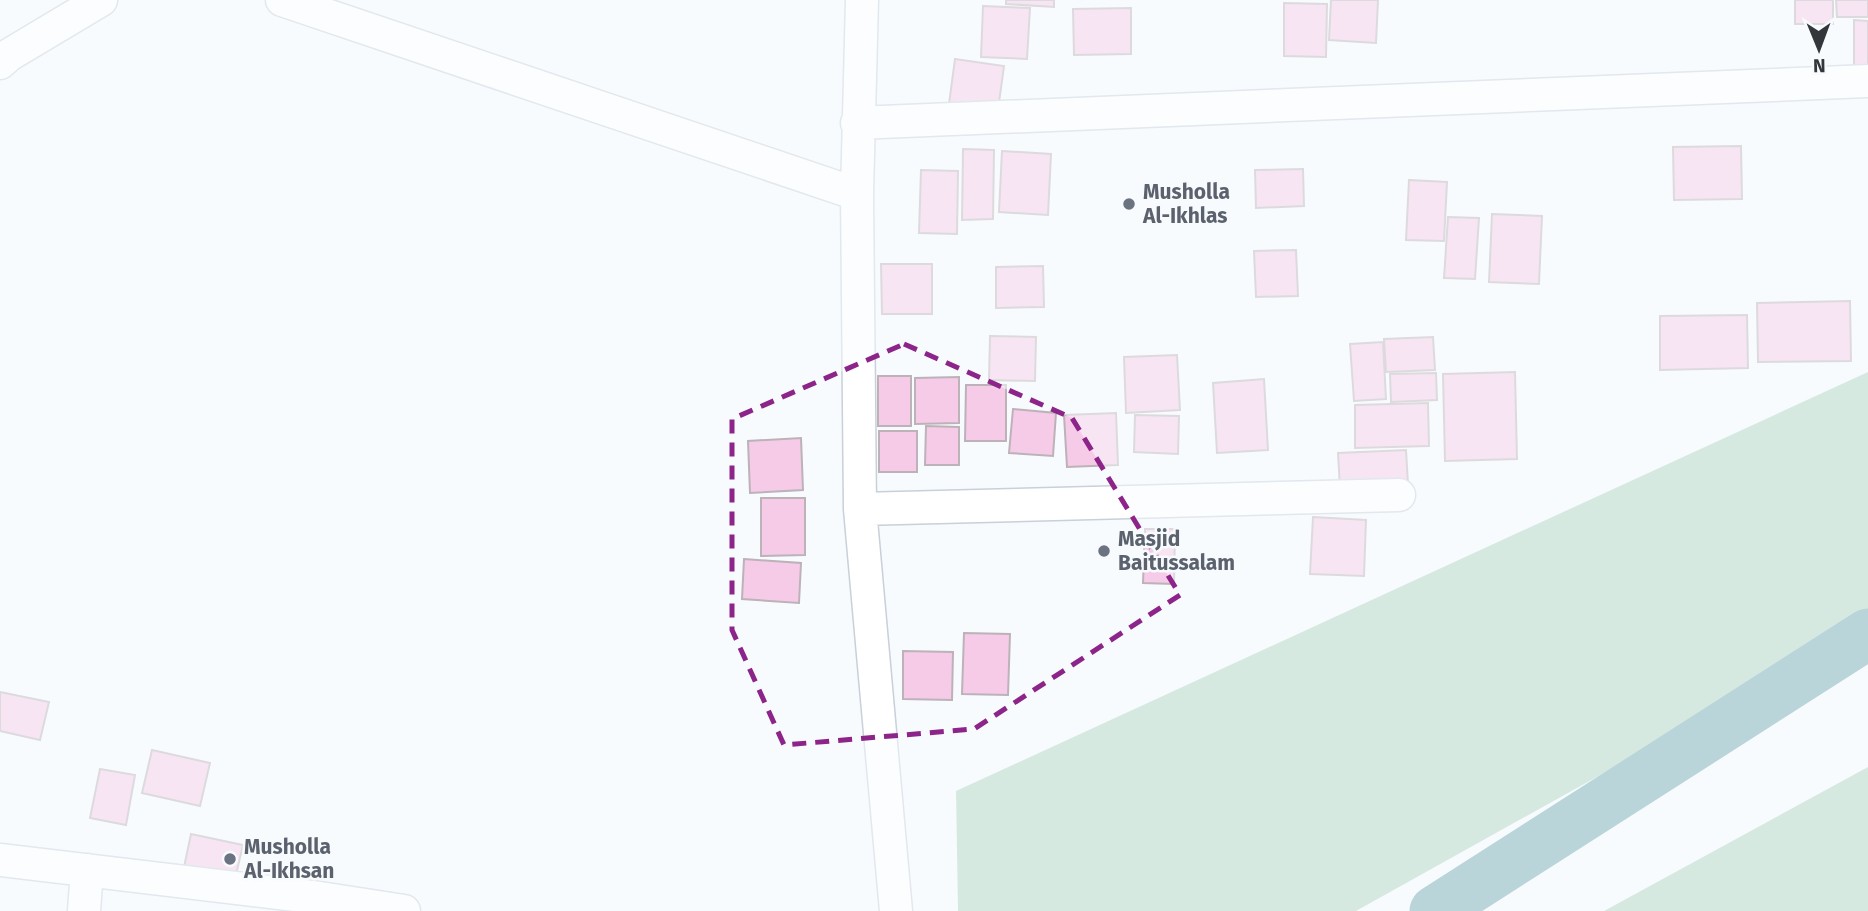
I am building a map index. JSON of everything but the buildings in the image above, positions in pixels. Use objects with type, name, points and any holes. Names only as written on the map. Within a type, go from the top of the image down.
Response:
[{"type":"street","points":[[0,63],[101,0]]},
{"type":"street","points":[[282,0],[856,194]]},
{"type":"street","points":[[862,0],[856,194],[860,509],[896,911]]},
{"type":"street","points":[[857,123],[1868,81]]},
{"type":"street","points":[[860,509],[1399,495]]},
{"type":"street","points":[[0,860],[320,898],[404,911]]},
{"type":"street","points":[[84,911],[87,870]]},
{"type":"highlighted area","points":[[904,344],[1072,418],[1180,595],[974,729],[784,745],[732,630],[732,419]]},
{"type":"green space","points":[[1868,372],[1868,626],[1356,911],[958,911],[956,791]]},
{"type":"green space","points":[[1868,767],[1868,911],[1604,911]]},
{"type":"waterway","points":[[1435,911],[1868,634]]},
{"type":"place","name":"Musholla Al-Ikhlas","points":[[1129,204]]},
{"type":"place","name":"Masjid Baitussalam","points":[[1104,551]]},
{"type":"place","name":"Musholla Al-Ikhsan","points":[[230,859]]}]
